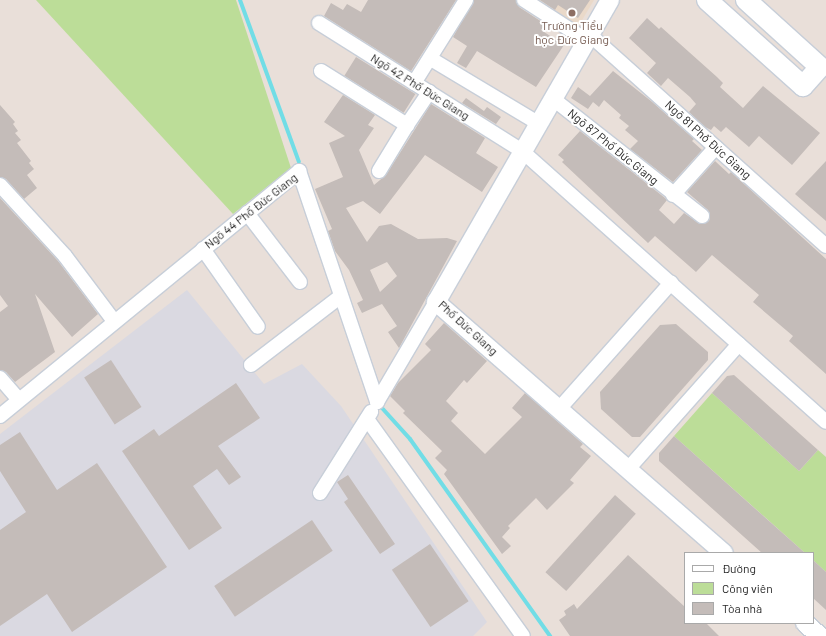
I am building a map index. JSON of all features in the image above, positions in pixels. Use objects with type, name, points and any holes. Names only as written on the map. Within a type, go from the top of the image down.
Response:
[{"type":"main road","points":[[707,0],[802,86],[820,67],[746,0]]},
{"type":"street","points":[[414,83],[431,59],[466,0]]},
{"type":"street","name":"Ngõ 81 Phố Đức Giang","points":[[524,0],[588,37],[826,246]]},
{"type":"street","name":"Phố Đức Giang","points":[[610,0],[552,98],[436,302],[723,552]]},
{"type":"street","name":"Ngõ 42 Phố Đức Giang","points":[[318,23],[522,151],[826,422]]},
{"type":"street","points":[[431,59],[538,123]]},
{"type":"street","points":[[322,71],[407,125]]},
{"type":"street","points":[[379,171],[428,92]]},
{"type":"street","name":"Ngõ 87 Phố Đức Giang","points":[[552,98],[673,195],[702,216]]},
{"type":"street","points":[[673,195],[716,148]]},
{"type":"street","name":"Ngõ 44 Phố Đức Giang","points":[[0,416],[18,399],[299,170],[377,402]]},
{"type":"street","points":[[0,185],[65,256],[114,321]]},
{"type":"street","points":[[247,213],[300,282]]},
{"type":"street","points":[[203,249],[258,327]]},
{"type":"street","points":[[559,409],[671,283]]},
{"type":"street","points":[[251,365],[341,296]]},
{"type":"street","points":[[320,493],[367,419],[436,302]]},
{"type":"street","points":[[628,470],[739,344]]},
{"type":"street","points":[[0,378],[18,399]]},
{"type":"street","points":[[367,419],[523,636]]},
{"type":"shaded area","name":"Trường Tiểu học Đức Giang","points":[[538,0],[594,0],[578,27]]},
{"type":"shaded area","points":[[187,290],[264,384],[302,364],[341,406],[487,622],[473,636],[0,636],[0,434]]},
{"type":"green space","points":[[36,0],[236,0],[291,168],[233,214]]},
{"type":"green space","points":[[712,393],[799,471],[818,450],[826,457],[826,572],[814,561],[814,552],[804,552],[674,436]]},
{"type":"building","points":[[368,0],[456,0],[411,71],[324,16],[331,3],[343,10],[347,4],[361,12]]},
{"type":"building","points":[[474,0],[516,0],[519,7],[545,24],[541,30],[564,45],[536,87],[477,51],[466,68],[457,63],[467,46],[453,37]]},
{"type":"building","points":[[540,0],[590,0],[578,18],[558,5],[555,10]]},
{"type":"building","points":[[647,18],[659,29],[661,27],[717,77],[723,83],[720,87],[743,108],[763,86],[820,133],[792,165],[759,136],[749,147],[726,127],[721,132],[714,126],[711,130],[705,127],[689,112],[696,104],[690,97],[668,78],[661,86],[647,73],[656,63],[629,38]]},
{"type":"building","points":[[356,57],[415,94],[404,113],[344,76]]},
{"type":"building","points":[[613,71],[651,101],[694,139],[692,141],[702,150],[673,182],[630,149],[638,141],[625,130],[629,126],[619,118],[621,115],[604,100],[599,107],[593,102],[588,109],[571,98],[578,87],[590,96]]},
{"type":"building","points":[[343,95],[375,115],[368,125],[374,128],[359,150],[374,185],[386,175],[431,104],[485,138],[476,153],[498,167],[482,192],[425,155],[380,214],[363,201],[346,208],[367,242],[379,226],[391,224],[418,239],[447,238],[457,241],[399,348],[388,332],[397,326],[382,304],[362,313],[357,303],[363,300],[349,270],[335,251],[328,231],[332,229],[315,189],[343,177],[329,143],[345,136],[324,122]],"holes":[[[387,262],[397,276],[380,292],[370,270]]]},
{"type":"building","points":[[466,98],[484,111],[487,107],[501,117],[496,124],[462,103]]},
{"type":"building","points":[[0,105],[15,122],[13,124],[18,131],[15,133],[21,140],[17,143],[31,161],[29,163],[34,169],[27,175],[37,188],[24,199],[6,179],[0,177]]},
{"type":"building","points":[[580,131],[665,198],[667,200],[659,210],[674,224],[684,213],[700,224],[709,221],[710,217],[708,210],[687,192],[715,161],[729,174],[731,172],[826,259],[826,374],[789,341],[793,336],[753,302],[759,295],[712,255],[696,272],[655,236],[648,243],[562,162],[564,160],[558,155]]},
{"type":"building","points":[[826,161],[826,221],[795,194]]},
{"type":"building","points":[[0,198],[58,261],[98,314],[72,337],[35,294],[55,352],[15,382],[6,372],[0,370],[0,312],[8,306],[0,295]]},
{"type":"building","points":[[444,323],[487,361],[467,383],[464,380],[446,401],[458,413],[451,421],[485,454],[522,417],[512,408],[525,393],[583,444],[580,447],[591,456],[570,480],[574,483],[547,510],[536,498],[508,526],[510,528],[502,537],[511,546],[502,554],[444,474],[447,470],[435,458],[442,451],[403,413],[405,411],[390,396],[398,383],[431,350],[425,344]]},
{"type":"building","points":[[676,324],[708,352],[708,360],[640,437],[632,437],[601,409],[600,392],[660,325]]},
{"type":"building","points":[[111,360],[141,407],[115,424],[84,377]]},
{"type":"building","points":[[734,375],[818,450],[799,471],[712,393],[727,376]]},
{"type":"building","points":[[236,383],[260,418],[218,446],[241,477],[229,485],[217,469],[193,486],[222,528],[189,550],[122,451],[154,429],[159,436]]},
{"type":"building","points":[[20,432],[57,490],[97,463],[167,567],[72,632],[47,594],[0,626],[0,530],[26,512],[0,471],[0,445]]},
{"type":"building","points":[[674,436],[804,552],[761,552],[659,461],[659,453]]},
{"type":"building","points":[[348,475],[395,544],[380,554],[344,502],[348,499],[337,482]]},
{"type":"building","points":[[615,495],[636,514],[566,591],[545,572]]},
{"type":"building","points":[[312,520],[333,551],[235,617],[214,586]]},
{"type":"building","points":[[430,544],[469,601],[430,627],[392,570]]},
{"type":"building","points":[[628,555],[684,606],[684,624],[707,624],[719,636],[570,636],[559,620],[566,615],[564,611],[574,604],[577,609]]},
{"type":"building","points":[[814,561],[826,572],[826,610],[814,599]]},
{"type":"waterway","points":[[240,0],[299,162]]},
{"type":"waterway","points":[[382,408],[410,439],[550,636]]},
{"type":"place","name":"Trường Tiểu học Đức Giang","points":[[572,13]]}]
